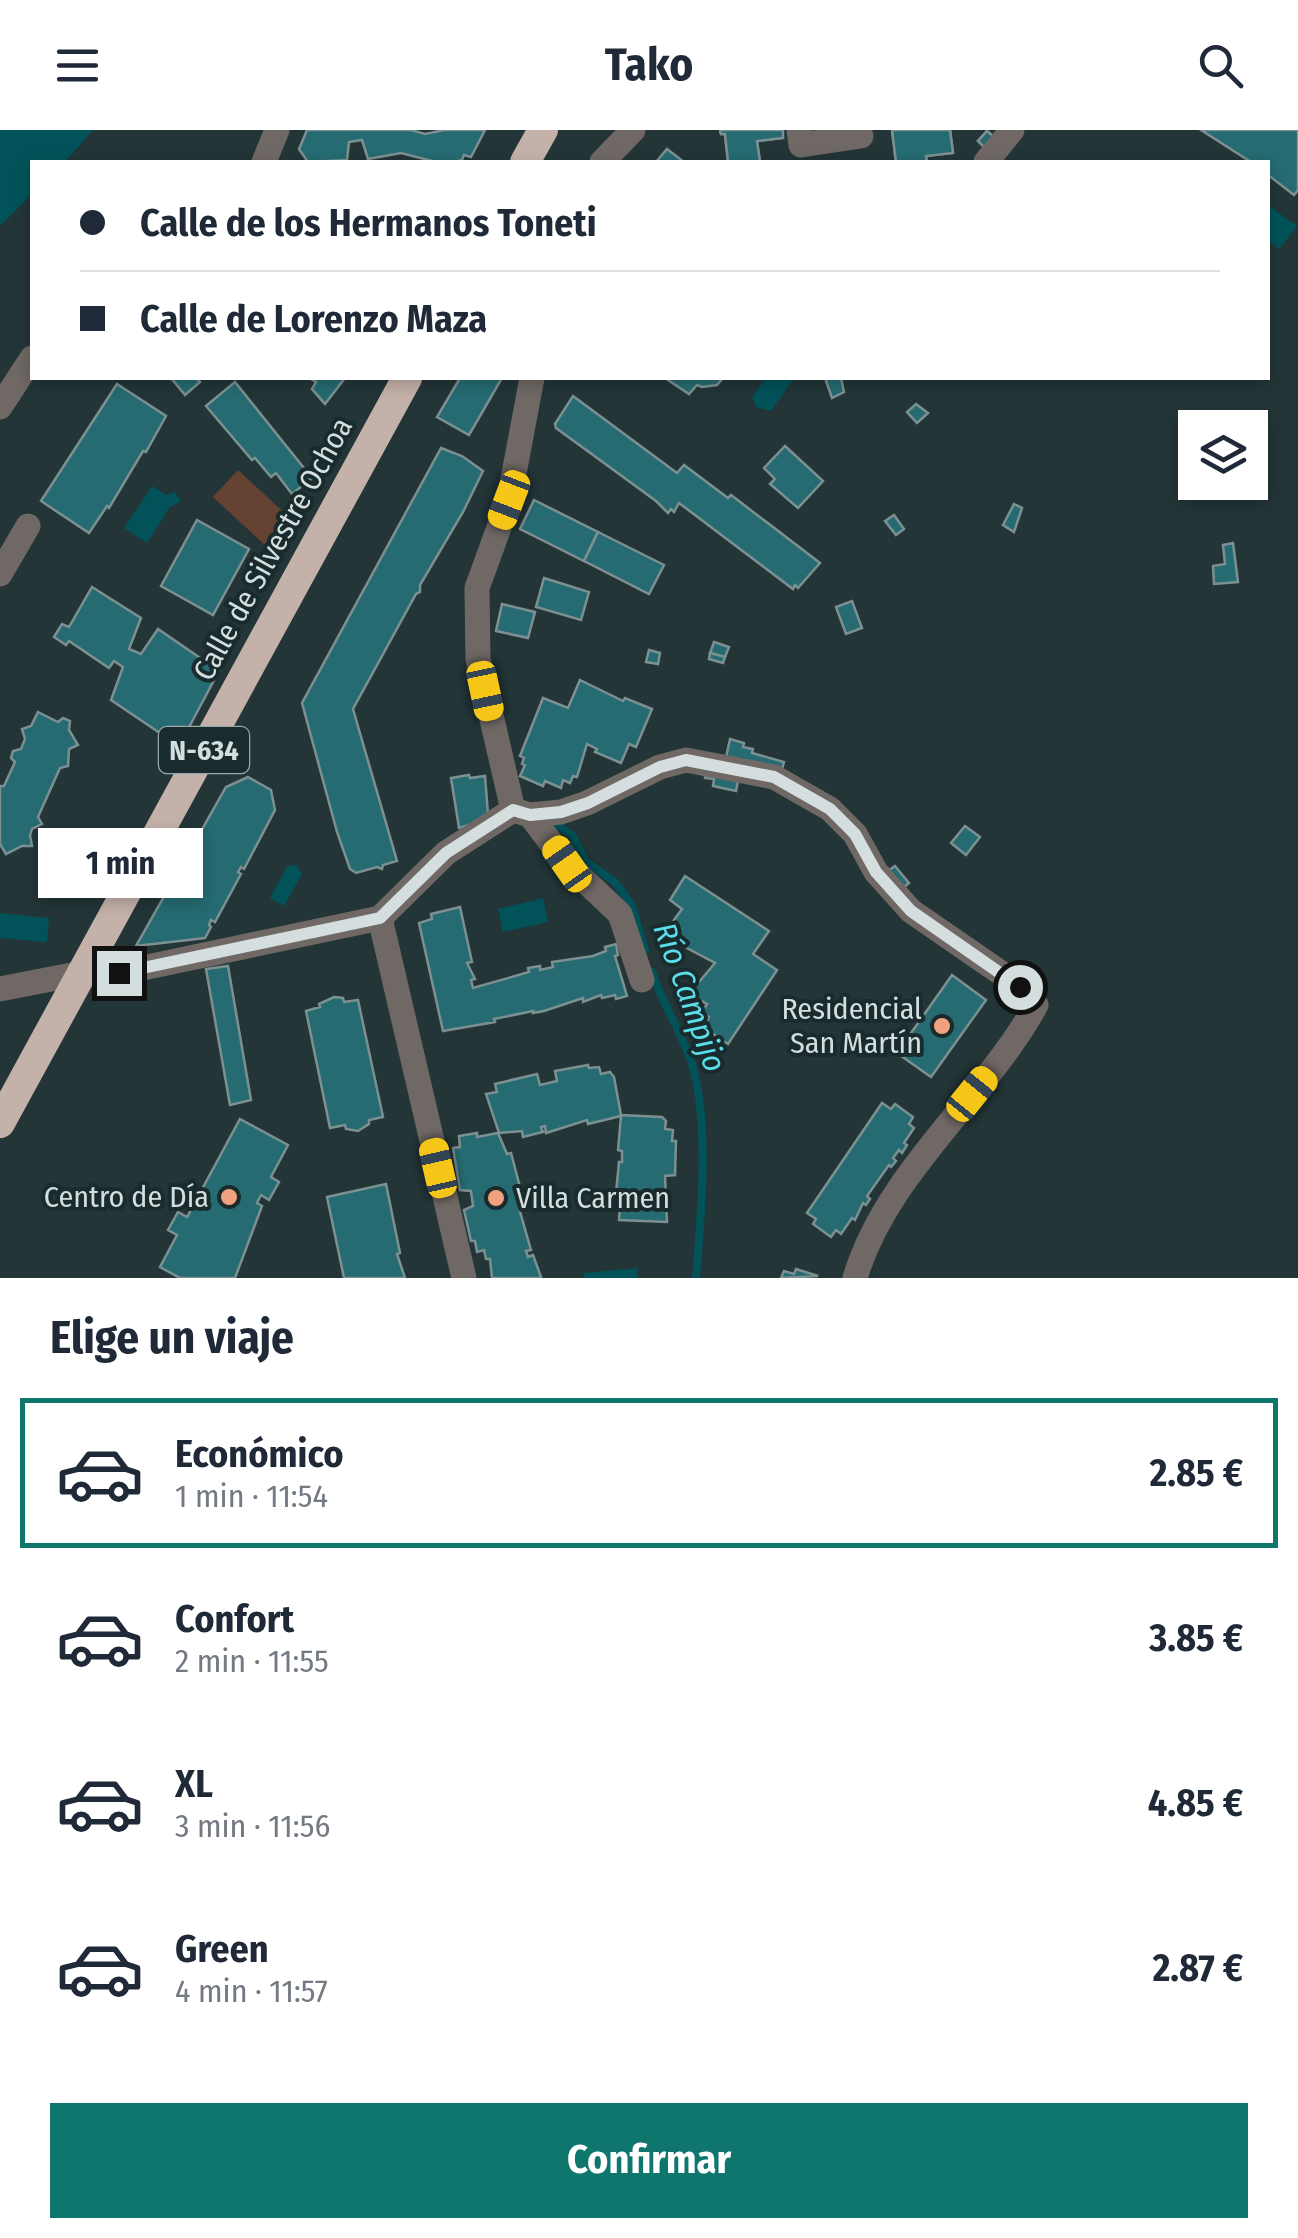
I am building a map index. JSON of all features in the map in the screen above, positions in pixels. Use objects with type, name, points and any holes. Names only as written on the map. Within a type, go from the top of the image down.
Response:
[{"type":"highway","points":[[526,160],[544,130]]},
{"type":"highway","name":"Calle de Silvestre Ochoa","points":[[0,1123],[406,380]]},
{"type":"street","points":[[265,160],[277,130]]},
{"type":"street","points":[[604,160],[633,130]]},
{"type":"street","points":[[799,130],[802,145],[861,136]]},
{"type":"street","points":[[988,160],[1012,130]]},
{"type":"street","points":[[0,407],[30,361]]},
{"type":"street","points":[[532,380],[509,500],[476,588],[478,659],[522,812],[567,864],[620,914],[642,980]]},
{"type":"street","points":[[0,574],[28,526]]},
{"type":"street","points":[[0,989],[82,973],[119,973],[380,918],[446,853],[522,812],[561,812],[660,767],[686,760],[774,777],[830,809],[855,834],[876,872],[911,911],[1030,993],[1036,1005],[1021,1032],[922,1156],[863,1250],[855,1278]]},
{"type":"street","points":[[380,918],[464,1278]]},
{"type":"shaded area","points":[[238,470],[292,520],[267,547],[213,497]]},
{"type":"water","points":[[0,130],[93,130],[67,160],[30,160],[30,196],[0,226]]},
{"type":"water","points":[[1270,206],[1297,226],[1279,249],[1270,242]]},
{"type":"water","points":[[765,380],[793,380],[771,411],[756,407],[752,397]]},
{"type":"water","points":[[152,486],[167,495],[175,492],[181,501],[170,507],[147,543],[124,528]]},
{"type":"water","points":[[297,865],[302,874],[284,906],[270,898],[287,866]]},
{"type":"water","points":[[543,898],[548,922],[503,932],[498,909]]},
{"type":"water","points":[[0,913],[49,918],[47,942],[0,938]]},
{"type":"water","points":[[637,1268],[638,1278],[584,1278],[584,1273]]},
{"type":"building","points":[[307,130],[411,130],[425,134],[485,130],[471,157],[464,155],[462,160],[428,160],[401,153],[368,159],[362,140],[349,142],[347,160],[307,160],[299,149]]},
{"type":"building","points":[[720,130],[782,130],[783,138],[757,141],[760,160],[728,160],[725,134]]},
{"type":"building","points":[[720,130],[783,130],[783,138],[757,141],[760,160],[728,160],[725,134]]},
{"type":"building","points":[[892,130],[950,130],[953,153],[926,156],[927,160],[896,160]]},
{"type":"building","points":[[892,130],[950,130],[953,153],[926,156],[927,160],[896,160]]},
{"type":"building","points":[[1201,130],[1298,130],[1298,190],[1294,195],[1270,177],[1270,160],[1248,160]]},
{"type":"building","points":[[987,131],[994,137],[985,148],[978,141]]},
{"type":"building","points":[[987,131],[994,137],[985,148],[978,141]]},
{"type":"building","points":[[667,149],[681,160],[658,160]]},
{"type":"building","points":[[173,380],[200,382],[185,395]]},
{"type":"building","points":[[312,380],[343,380],[325,404],[312,389],[316,382]]},
{"type":"building","points":[[459,380],[501,380],[469,435],[437,417]]},
{"type":"building","points":[[668,380],[721,380],[717,385],[697,385],[689,394]]},
{"type":"building","points":[[826,380],[841,380],[844,392],[832,398]]},
{"type":"building","points":[[235,382],[312,478],[292,494],[276,473],[271,477],[255,458],[252,460],[206,406]]},
{"type":"building","points":[[117,384],[166,416],[146,452],[143,451],[89,533],[41,501]]},
{"type":"building","points":[[573,396],[677,473],[684,465],[728,498],[731,495],[820,563],[793,589],[679,503],[674,512],[671,509],[668,513],[556,428]]},
{"type":"building","points":[[916,404],[928,413],[917,423],[907,412]]},
{"type":"building","points":[[785,446],[823,481],[798,508],[770,484],[775,479],[764,468]]},
{"type":"building","points":[[441,448],[462,456],[483,471],[353,709],[397,861],[383,865],[382,869],[356,873],[350,869],[337,832],[302,703]]},
{"type":"building","points":[[534,500],[598,532],[584,561],[520,529]]},
{"type":"building","points":[[1014,504],[1022,508],[1014,532],[1003,525]]},
{"type":"building","points":[[894,515],[904,529],[896,535],[885,521]]},
{"type":"building","points":[[197,520],[249,549],[213,615],[161,586]]},
{"type":"building","points":[[598,532],[664,565],[649,594],[584,561]]},
{"type":"building","points":[[1233,543],[1238,582],[1214,584],[1213,566],[1225,564],[1223,545]]},
{"type":"building","points":[[544,578],[589,592],[581,620],[536,607]]},
{"type":"building","points":[[92,587],[141,618],[129,649],[141,654],[158,629],[219,671],[179,746],[111,700],[123,667],[114,661],[109,668],[69,641],[66,645],[54,637],[62,624],[69,627]]},
{"type":"building","points":[[852,601],[862,628],[846,634],[836,607]]},
{"type":"building","points":[[502,604],[535,612],[528,638],[496,631]]},
{"type":"building","points":[[714,642],[729,647],[725,657],[710,653]]},
{"type":"building","points":[[649,650],[660,653],[658,664],[646,662]]},
{"type":"building","points":[[710,653],[725,657],[723,663],[709,659]]},
{"type":"building","points":[[580,680],[623,701],[625,698],[652,709],[636,747],[629,744],[621,763],[595,752],[597,749],[587,744],[577,777],[573,776],[570,783],[563,780],[561,788],[545,781],[543,786],[520,776],[525,765],[520,756],[543,698],[568,708]]},
{"type":"building","points":[[38,712],[58,722],[63,718],[70,721],[69,730],[78,745],[69,749],[68,766],[60,768],[38,817],[42,824],[32,829],[32,846],[6,854],[0,844],[0,786],[4,786],[15,762],[11,758],[13,751],[21,749],[25,739],[22,729],[31,726]]},
{"type":"building","points":[[730,739],[744,743],[743,747],[753,749],[752,753],[784,762],[780,776],[725,762]]},
{"type":"building","points":[[706,770],[739,776],[736,791],[713,786],[714,779],[705,778]]},
{"type":"building","points":[[485,776],[488,814],[482,821],[459,828],[451,778]]},
{"type":"building","points":[[248,777],[271,790],[275,810],[244,869],[241,867],[238,872],[241,874],[215,922],[211,920],[205,938],[136,946],[226,787]]},
{"type":"building","points":[[965,826],[980,837],[966,855],[951,843]]},
{"type":"building","points":[[895,866],[909,883],[903,888],[888,871]]},
{"type":"building","points":[[685,876],[769,931],[753,954],[777,970],[728,1044],[703,1027],[709,1017],[702,1012],[707,1004],[689,994],[715,963],[681,945],[683,940],[666,931],[682,909],[670,900]]},
{"type":"building","points":[[460,907],[472,962],[467,963],[475,979],[471,980],[473,988],[529,972],[528,968],[540,966],[540,970],[553,967],[552,962],[593,956],[616,944],[615,956],[627,996],[616,999],[615,995],[601,995],[583,1002],[583,998],[544,1011],[443,1031],[419,923],[432,919],[431,914]]},
{"type":"building","points":[[228,966],[251,1100],[230,1105],[206,969]]},
{"type":"building","name":"Residencial San Martín","points":[[952,975],[986,1000],[931,1077],[897,1053]]},
{"type":"building","points":[[334,997],[343,998],[344,1002],[358,1000],[383,1117],[369,1120],[358,1131],[346,1129],[345,1125],[330,1128],[306,1011]]},
{"type":"building","points":[[588,1065],[614,1077],[621,1115],[662,1117],[665,1129],[673,1130],[675,1175],[665,1176],[667,1222],[619,1220],[620,1208],[615,1207],[616,1197],[622,1195],[616,1193],[622,1162],[622,1151],[618,1150],[621,1116],[588,1124],[587,1120],[546,1133],[545,1126],[541,1127],[543,1132],[523,1137],[522,1131],[499,1133],[486,1094],[497,1092],[495,1084],[537,1074],[540,1085],[557,1081],[555,1071]]},
{"type":"building","points":[[882,1103],[891,1109],[895,1104],[913,1117],[909,1124],[914,1128],[902,1153],[899,1150],[893,1158],[896,1161],[867,1196],[870,1199],[866,1205],[863,1203],[855,1220],[852,1218],[841,1234],[836,1230],[831,1237],[813,1224],[816,1219],[807,1213]]},
{"type":"building","name":"Centro de Día","points":[[240,1119],[288,1145],[271,1177],[279,1182],[269,1200],[261,1195],[257,1203],[262,1206],[235,1278],[180,1278],[160,1267],[177,1235],[168,1230],[178,1212],[187,1217]]},
{"type":"building","name":"Villa Carmen","points":[[477,1133],[477,1137],[498,1133],[507,1154],[511,1153],[520,1187],[519,1208],[531,1250],[526,1251],[528,1257],[533,1255],[539,1278],[492,1278],[490,1259],[486,1259],[484,1250],[477,1252],[475,1241],[471,1241],[464,1210],[473,1206],[471,1191],[460,1190],[453,1148],[460,1147],[459,1136]]},
{"type":"building","points":[[386,1184],[400,1253],[397,1254],[405,1278],[344,1278],[327,1197]]},
{"type":"building","points":[[796,1269],[818,1276],[781,1278],[784,1271],[794,1274]]},
{"type":"waterway","name":"Río Campijo","points":[[554,823],[572,835],[585,861],[615,882],[631,904],[645,950]]},
{"type":"waterway","name":"Río Campijo","points":[[652,972],[690,1059],[699,1094],[702,1174],[696,1278]]},
{"type":"place","name":"Residencial San Martín","points":[[942,1026]]},
{"type":"place","name":"Centro de Día","points":[[229,1197]]},
{"type":"place","name":"Villa Carmen","points":[[496,1198]]},
{"type":"route","points":[[119,973],[380,918],[446,853],[513,810],[530,815],[561,812],[660,767],[686,760],[774,777],[830,809],[855,834],[876,872],[911,911],[1020,987]]}]
